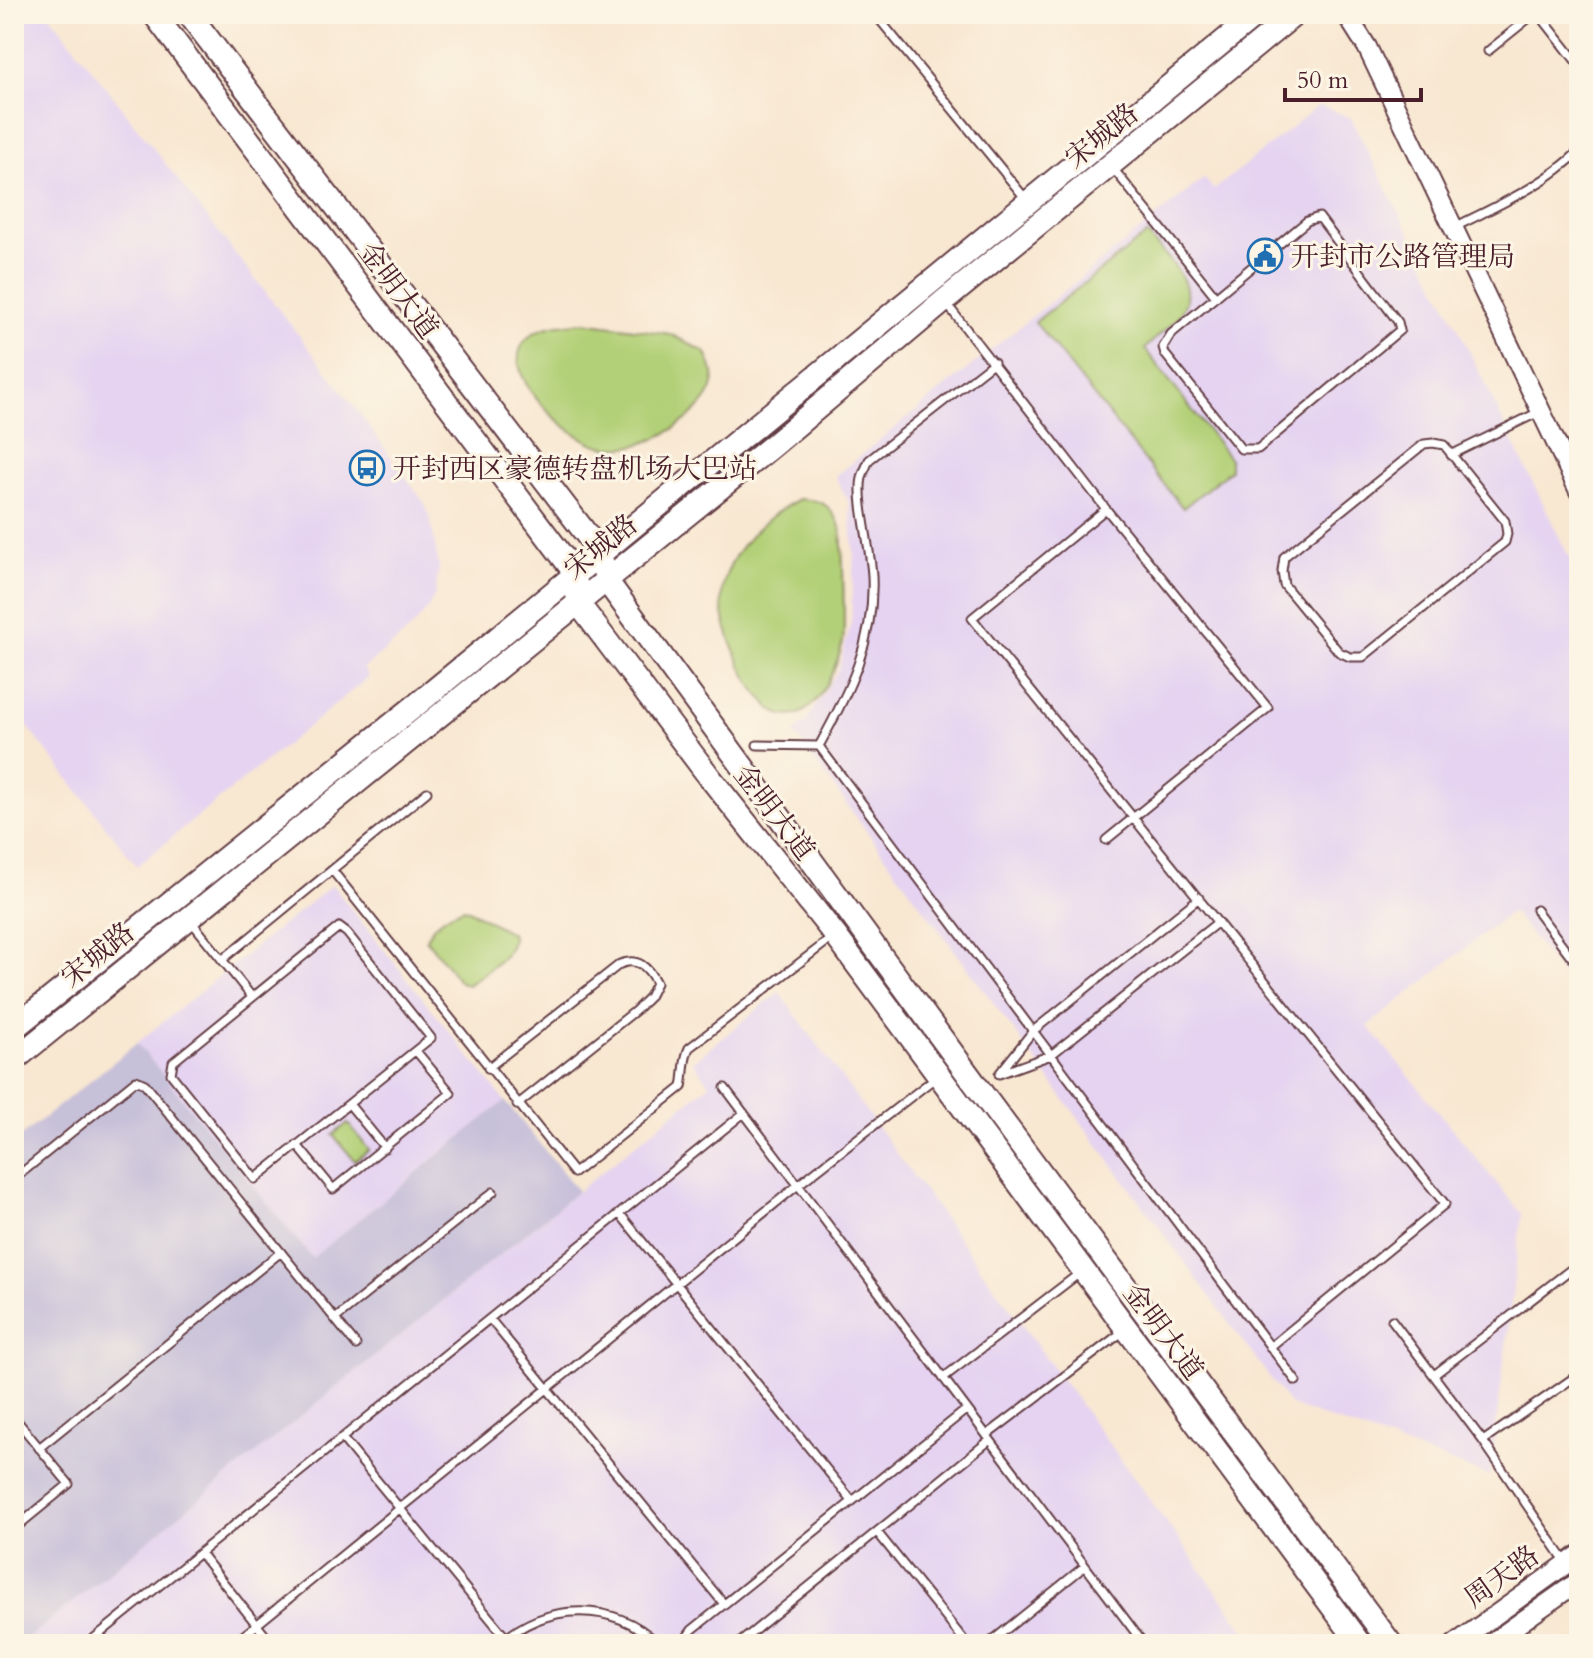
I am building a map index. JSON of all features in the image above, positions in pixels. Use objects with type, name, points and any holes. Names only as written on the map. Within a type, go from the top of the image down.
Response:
[{"type":"main road","name":"金明大道","points":[[154,14],[575,573]]},
{"type":"main road","name":"金明大道","points":[[189,14],[600,552],[606,580],[1391,1644]]},
{"type":"main road","name":"宋城路","points":[[14,1028],[415,706],[1257,14]]},
{"type":"main road","name":"宋城路","points":[[14,1060],[772,446],[1295,14]]},
{"type":"main road","points":[[575,573],[578,603]]},
{"type":"main road","name":"金明大道","points":[[578,603],[708,775],[835,935],[1360,1644]]},
{"type":"street","points":[[1346,14],[1367,47],[1579,491]]},
{"type":"street","name":"周天路","points":[[1455,1644],[1573,1559]]},
{"type":"street","name":"周天路","points":[[1490,1644],[1579,1581]]},
{"type":"lane","points":[[875,14],[1029,203]]},
{"type":"lane","points":[[1488,51],[1537,14],[1579,65]]},
{"type":"lane","points":[[1453,228],[1529,190],[1579,151]]},
{"type":"lane","points":[[1111,165],[1216,297]]},
{"type":"lane","points":[[1319,217],[1398,322],[1400,330],[1258,449],[1241,449],[1165,354],[1163,347],[1171,334],[1216,297],[1307,221],[1319,217]]},
{"type":"lane","points":[[944,301],[1106,509],[1268,708],[1106,840]]},
{"type":"lane","points":[[819,746],[846,698],[861,662],[870,622],[872,578],[861,493],[862,477],[869,460],[994,362]]},
{"type":"lane","points":[[1451,455],[1541,412]]},
{"type":"lane","points":[[1424,444],[1444,445],[1451,455],[1505,521],[1505,542],[1363,657],[1350,657],[1339,652],[1284,585],[1284,557],[1424,444]]},
{"type":"lane","points":[[1106,509],[972,618],[1445,1204],[1270,1347]]},
{"type":"lane","points":[[757,745],[819,746]]},
{"type":"lane","points":[[819,746],[1296,1381]]},
{"type":"lane","points":[[222,960],[427,792]]},
{"type":"lane","points":[[332,870],[574,1173],[682,1087],[686,1070],[684,1059],[689,1048],[835,935]]},
{"type":"lane","points":[[999,1074],[1033,1031],[1199,898]]},
{"type":"lane","points":[[1536,910],[1579,967]]},
{"type":"lane","points":[[188,918],[252,997]]},
{"type":"lane","points":[[978,1088],[999,1074],[1051,1055],[1218,922]]},
{"type":"lane","points":[[339,927],[431,1038],[255,1179],[171,1074],[173,1062],[252,997],[339,927]]},
{"type":"lane","points":[[488,1068],[620,964],[634,961],[645,966],[656,983],[649,997],[517,1105]]},
{"type":"lane","points":[[297,1145],[333,1189],[385,1148],[451,1093],[416,1051]]},
{"type":"lane","points":[[233,1644],[798,1185],[939,1075]]},
{"type":"lane","points":[[14,1179],[136,1080],[145,1084],[356,1345]]},
{"type":"lane","points":[[725,1088],[1144,1644]]},
{"type":"lane","points":[[349,1104],[385,1148]]},
{"type":"lane","points":[[87,1644],[744,1113]]},
{"type":"lane","points":[[335,1319],[493,1192]]},
{"type":"lane","points":[[620,1214],[852,1501]]},
{"type":"lane","points":[[39,1448],[281,1252]]},
{"type":"lane","points":[[1434,1375],[1579,1263]]},
{"type":"lane","points":[[943,1378],[1082,1272]]},
{"type":"lane","points":[[490,1319],[724,1604]]},
{"type":"lane","points":[[1392,1320],[1573,1559]]},
{"type":"lane","points":[[738,1644],[1125,1329]]},
{"type":"lane","points":[[1483,1441],[1579,1374]]},
{"type":"lane","points":[[682,1644],[692,1630],[967,1409]]},
{"type":"lane","points":[[14,1417],[69,1484],[14,1529]]},
{"type":"lane","points":[[342,1438],[506,1642],[537,1619],[571,1611],[588,1611],[623,1620],[639,1628],[658,1644]]},
{"type":"lane","points":[[877,1532],[967,1644]]},
{"type":"lane","points":[[200,1553],[272,1644]]},
{"type":"lane","points":[[988,1644],[1085,1566]]},
{"type":"lane","points":[[749,1635],[756,1644]]},
{"type":"shaded area","points":[[14,14],[49,14],[360,414],[424,502],[430,517],[439,567],[435,594],[428,609],[410,630],[363,669],[369,677],[137,866],[14,709]]},
{"type":"shaded area","points":[[1319,105],[1351,118],[1458,328],[1579,578],[1579,995],[1512,911],[1368,1026],[1522,1214],[1490,1476],[1290,1405],[794,733],[806,722],[839,668],[851,623],[854,553],[849,503],[835,476],[1204,178],[1214,190]]},
{"type":"shaded area","points":[[332,885],[505,1101],[312,1258],[137,1043]]},
{"type":"shaded area","points":[[779,992],[1255,1644],[21,1644],[710,1084],[693,1062]]},
{"type":"shaded area","points":[[137,1043],[312,1258],[505,1101],[578,1191],[21,1644],[14,1644],[14,1142]]},
{"type":"green space","points":[[1147,234],[1180,274],[1187,295],[1177,318],[1145,349],[1230,459],[1230,470],[1183,508],[1035,322]]},
{"type":"green space","points":[[584,322],[670,334],[705,352],[714,376],[708,397],[686,419],[653,440],[627,447],[601,446],[587,441],[553,417],[526,383],[519,365],[520,349],[537,331]]},
{"type":"green space","points":[[799,499],[824,505],[839,525],[844,635],[835,667],[821,694],[812,705],[790,716],[772,710],[746,676],[722,607],[727,573],[735,557],[770,518]]},
{"type":"green space","points":[[465,908],[511,933],[512,941],[504,956],[468,985],[460,982],[426,939],[442,919]]},
{"type":"green space","points":[[348,1123],[369,1150],[355,1161],[333,1135]]},
{"type":"place","name":"开封市公路管理局","points":[[1265,256]]},
{"type":"place","name":"开封西区豪德转盘机场大巴站","points":[[367,468]]}]
